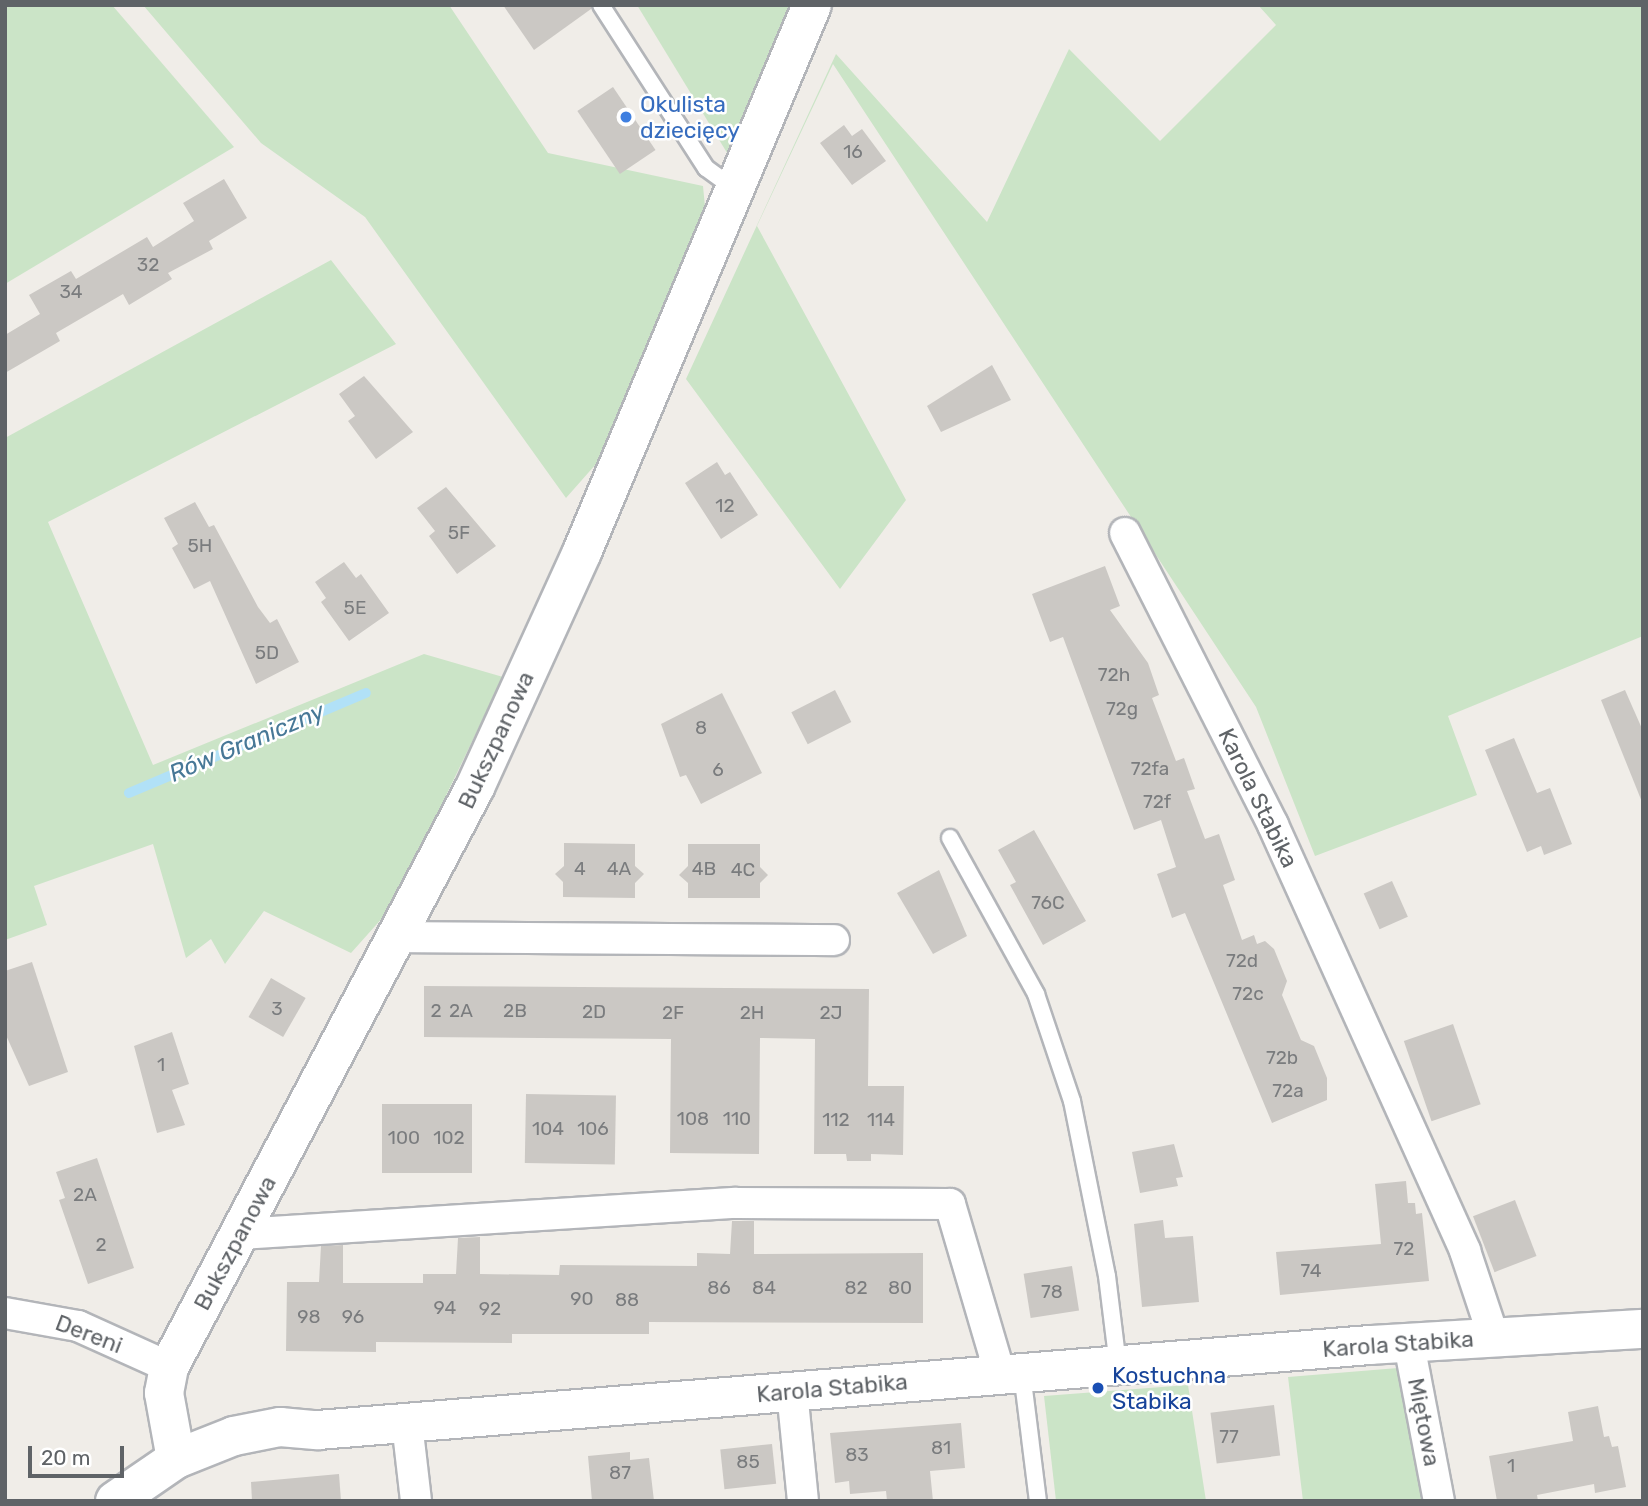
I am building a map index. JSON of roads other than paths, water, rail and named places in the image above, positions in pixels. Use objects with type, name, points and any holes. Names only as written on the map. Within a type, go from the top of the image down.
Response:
[{"type":"street","name":"Bukszpanowa","points":[[176,1459],[164,1393],[169,1367],[399,937],[475,787],[582,552],[812,5]]},
{"type":"street","name":"Karola Stabika","points":[[1125,533],[1278,837],[1465,1251],[1494,1338]]},
{"type":"street","points":[[399,937],[834,940]]},
{"type":"street","points":[[240,1234],[736,1203],[950,1204],[1011,1373]]},
{"type":"street","name":"Dereni","points":[[5,1313],[78,1326],[169,1367]]},
{"type":"street","name":"Karola Stabika","points":[[115,1501],[176,1459],[234,1436],[280,1427],[407,1423],[1011,1373],[1643,1329]]},
{"type":"street","name":"Miętowa","points":[[1409,1344],[1439,1501]]},
{"type":"street","points":[[792,1391],[803,1501]]},
{"type":"street","points":[[407,1423],[416,1501]]},
{"type":"lane","points":[[601,5],[706,168],[734,188]]},
{"type":"lane","points":[[950,838],[1036,994],[1072,1101],[1107,1276],[1118,1365]]},
{"type":"lane","points":[[1011,1373],[1038,1501]]},
{"type":"waterway","name":"Rów Graniczny","points":[[129,793],[366,693]]},
{"type":"place","name":"Okulista dziecięcy","points":[[626,117]]},
{"type":"place","name":"Kostuchna Stabika","points":[[1098,1388]]}]
